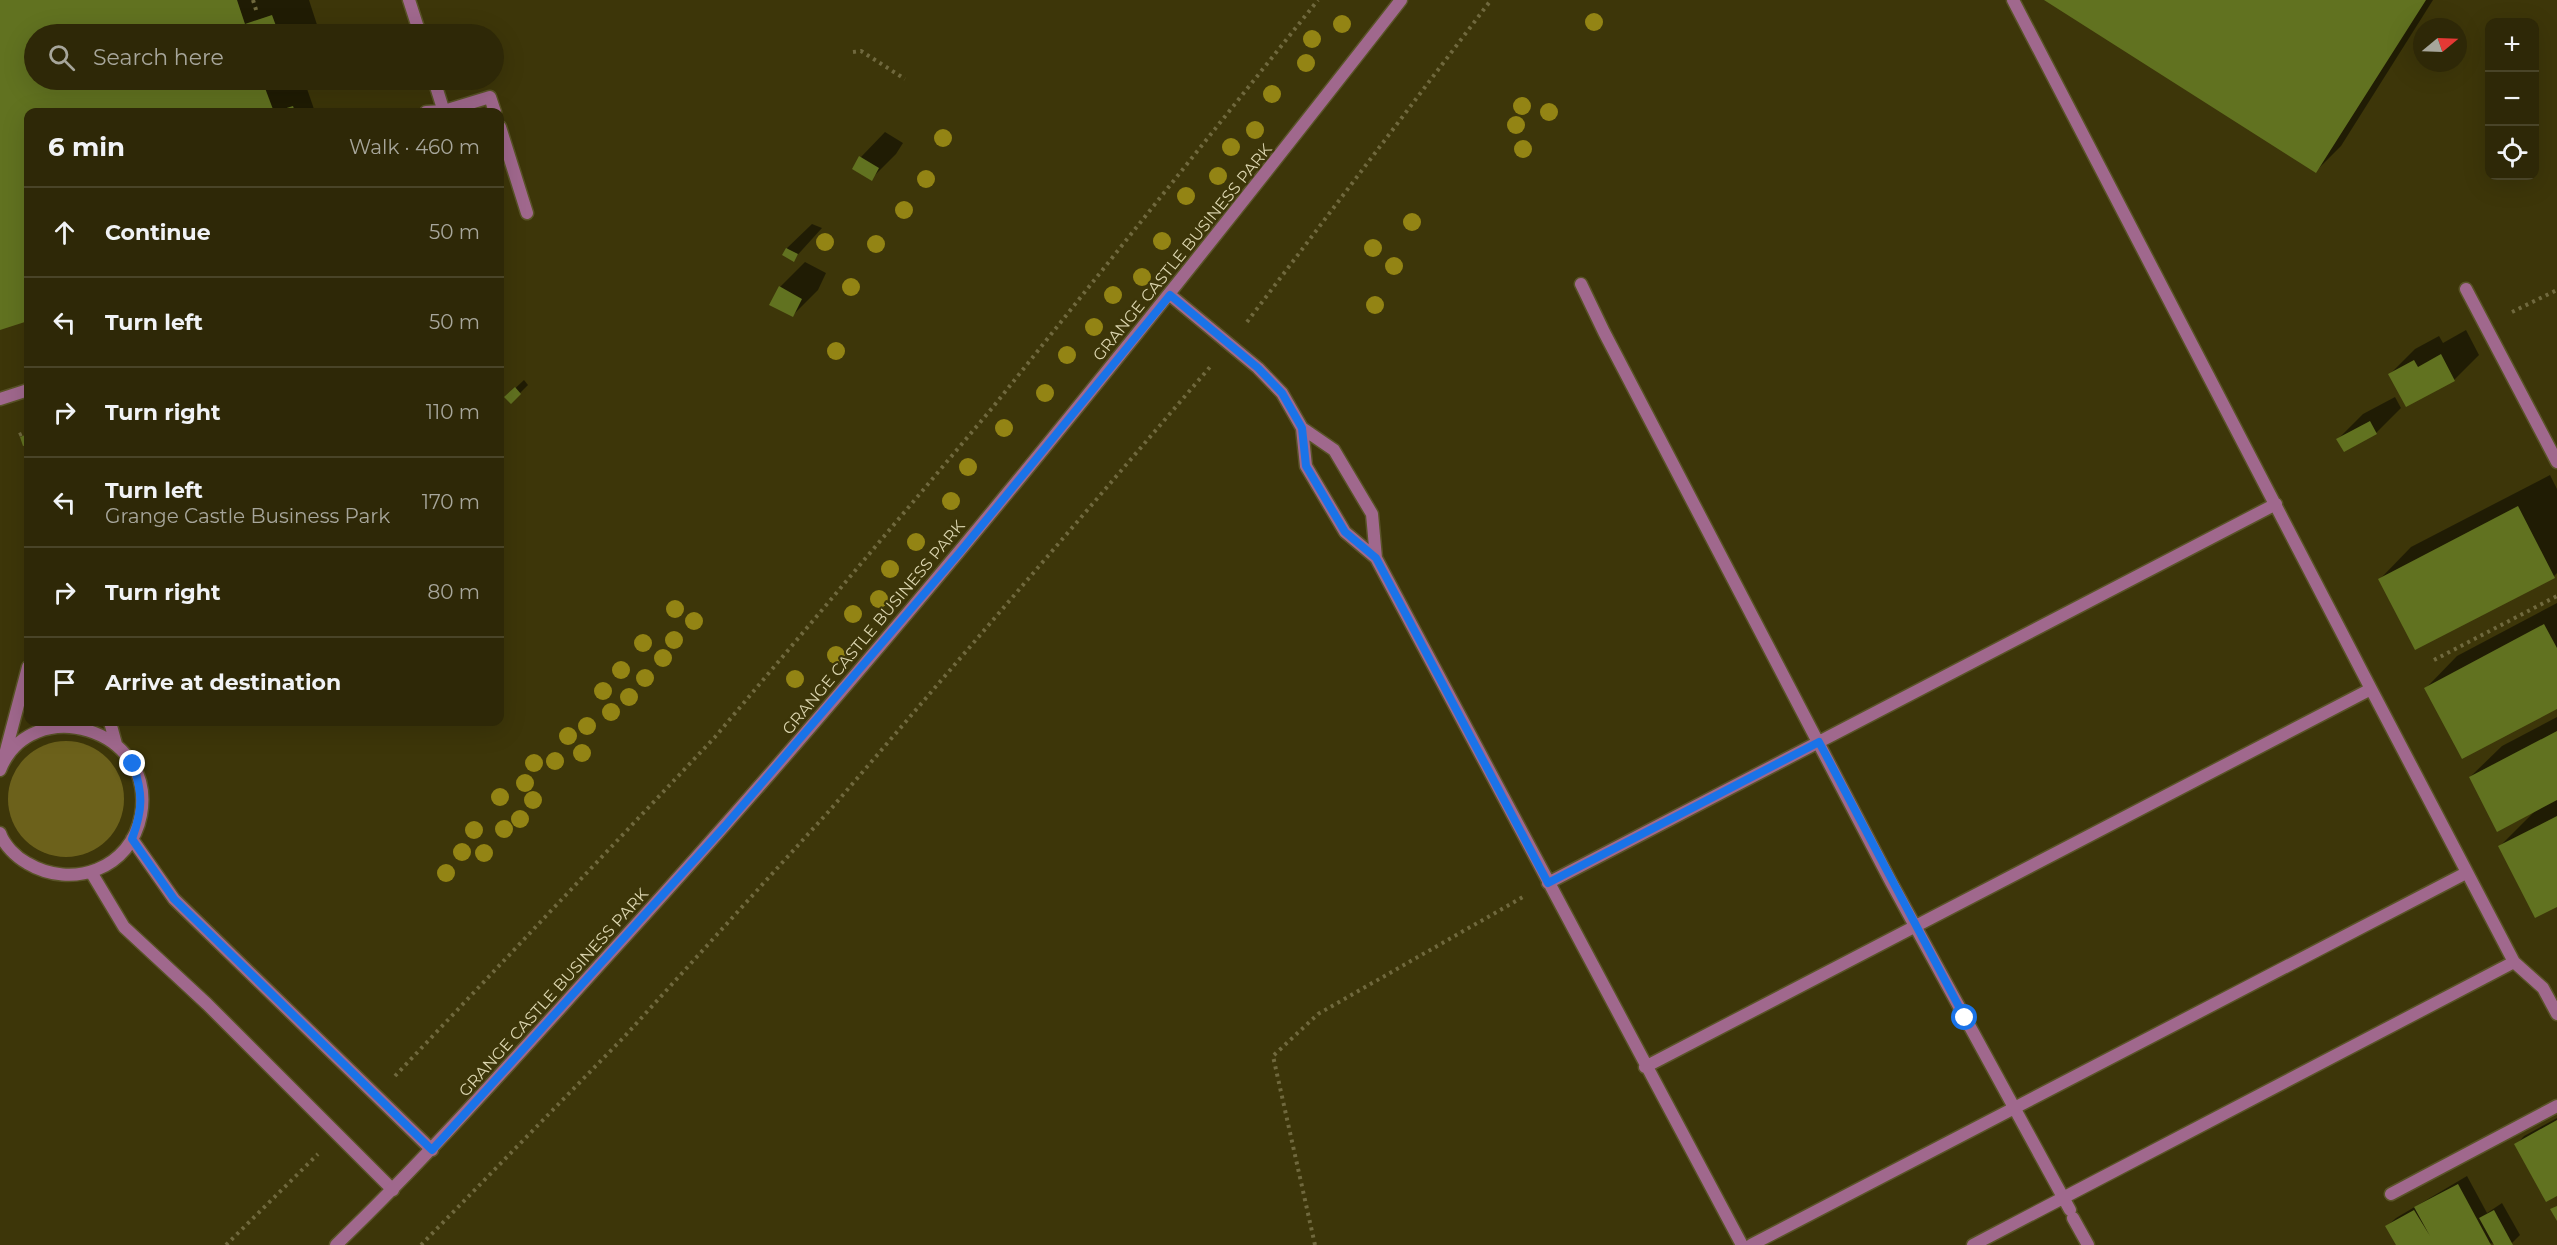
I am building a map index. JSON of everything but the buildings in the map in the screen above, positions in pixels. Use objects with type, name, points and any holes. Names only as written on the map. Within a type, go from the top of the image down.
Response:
[{"type":"street","points":[[409,0],[417,24]]},
{"type":"street","name":"GRANGE CASTLE BUSINESS PARK","points":[[336,1245],[432,1150],[725,826],[960,552],[1170,295],[1401,0]]},
{"type":"street","points":[[2013,0],[2466,873],[2514,962],[2543,988],[2557,1014]]},
{"type":"street","points":[[437,90],[442,108]]},
{"type":"street","points":[[456,108],[490,97],[494,108]]},
{"type":"street","points":[[504,140],[527,213]]},
{"type":"street","points":[[1581,284],[1915,925],[2088,1245]]},
{"type":"street","points":[[2466,289],[2557,462]]},
{"type":"street","points":[[1170,295],[1258,368],[1282,393],[1302,428],[1306,466],[1345,532],[1376,558],[1645,1067],[1742,1245]]},
{"type":"street","points":[[0,399],[24,391]]},
{"type":"street","points":[[1302,428],[1334,450],[1372,514],[1376,558]]},
{"type":"street","points":[[1548,883],[2276,504]]},
{"type":"street","points":[[2,766],[24,682]]},
{"type":"street","points":[[1645,1067],[2371,689]]},
{"type":"street","points":[[0,833],[18,858],[40,871],[66,876],[92,872],[107,865],[122,853],[132,839],[141,815],[141,789],[133,764],[116,744],[93,731],[68,726],[42,730],[20,743],[2,766]]},
{"type":"street","points":[[111,726],[116,744]]},
{"type":"street","points":[[132,839],[174,899],[432,1150]]},
{"type":"street","points":[[92,872],[124,927],[207,1004],[393,1190]]},
{"type":"street","points":[[1751,1245],[2466,873]]},
{"type":"street","points":[[1973,1245],[2514,962]]},
{"type":"street","points":[[2391,1194],[2557,1106]]},
{"type":"path","points":[[253,0],[257,14]]},
{"type":"path","points":[[393,1078],[715,738],[993,407],[1318,0]]},
{"type":"path","points":[[1247,322],[1491,0]]},
{"type":"path","points":[[853,52],[861,51],[905,80]]},
{"type":"path","points":[[2484,325],[2557,290]]},
{"type":"path","points":[[421,1245],[625,1036],[831,810],[1210,366]]},
{"type":"path","points":[[19,435],[24,433]]},
{"type":"path","points":[[2434,660],[2557,596]]},
{"type":"path","points":[[1315,1245],[1273,1056],[1318,1014],[1548,883]]},
{"type":"path","points":[[226,1245],[324,1148]]},
{"type":"shaded area","points":[[66,741],[88,746],[107,758],[119,777],[124,799],[119,821],[107,840],[88,852],[66,857],[44,852],[25,840],[13,821],[8,799],[13,777],[25,758],[44,746]]},
{"type":"route","points":[[133,764],[141,789],[141,815],[132,839],[174,899],[272,997],[432,1150],[725,826],[960,552],[1170,295],[1258,368],[1282,393],[1302,428],[1306,466],[1345,532],[1376,558],[1548,883],[1819,742],[1891,882],[1965,1018]]}]
